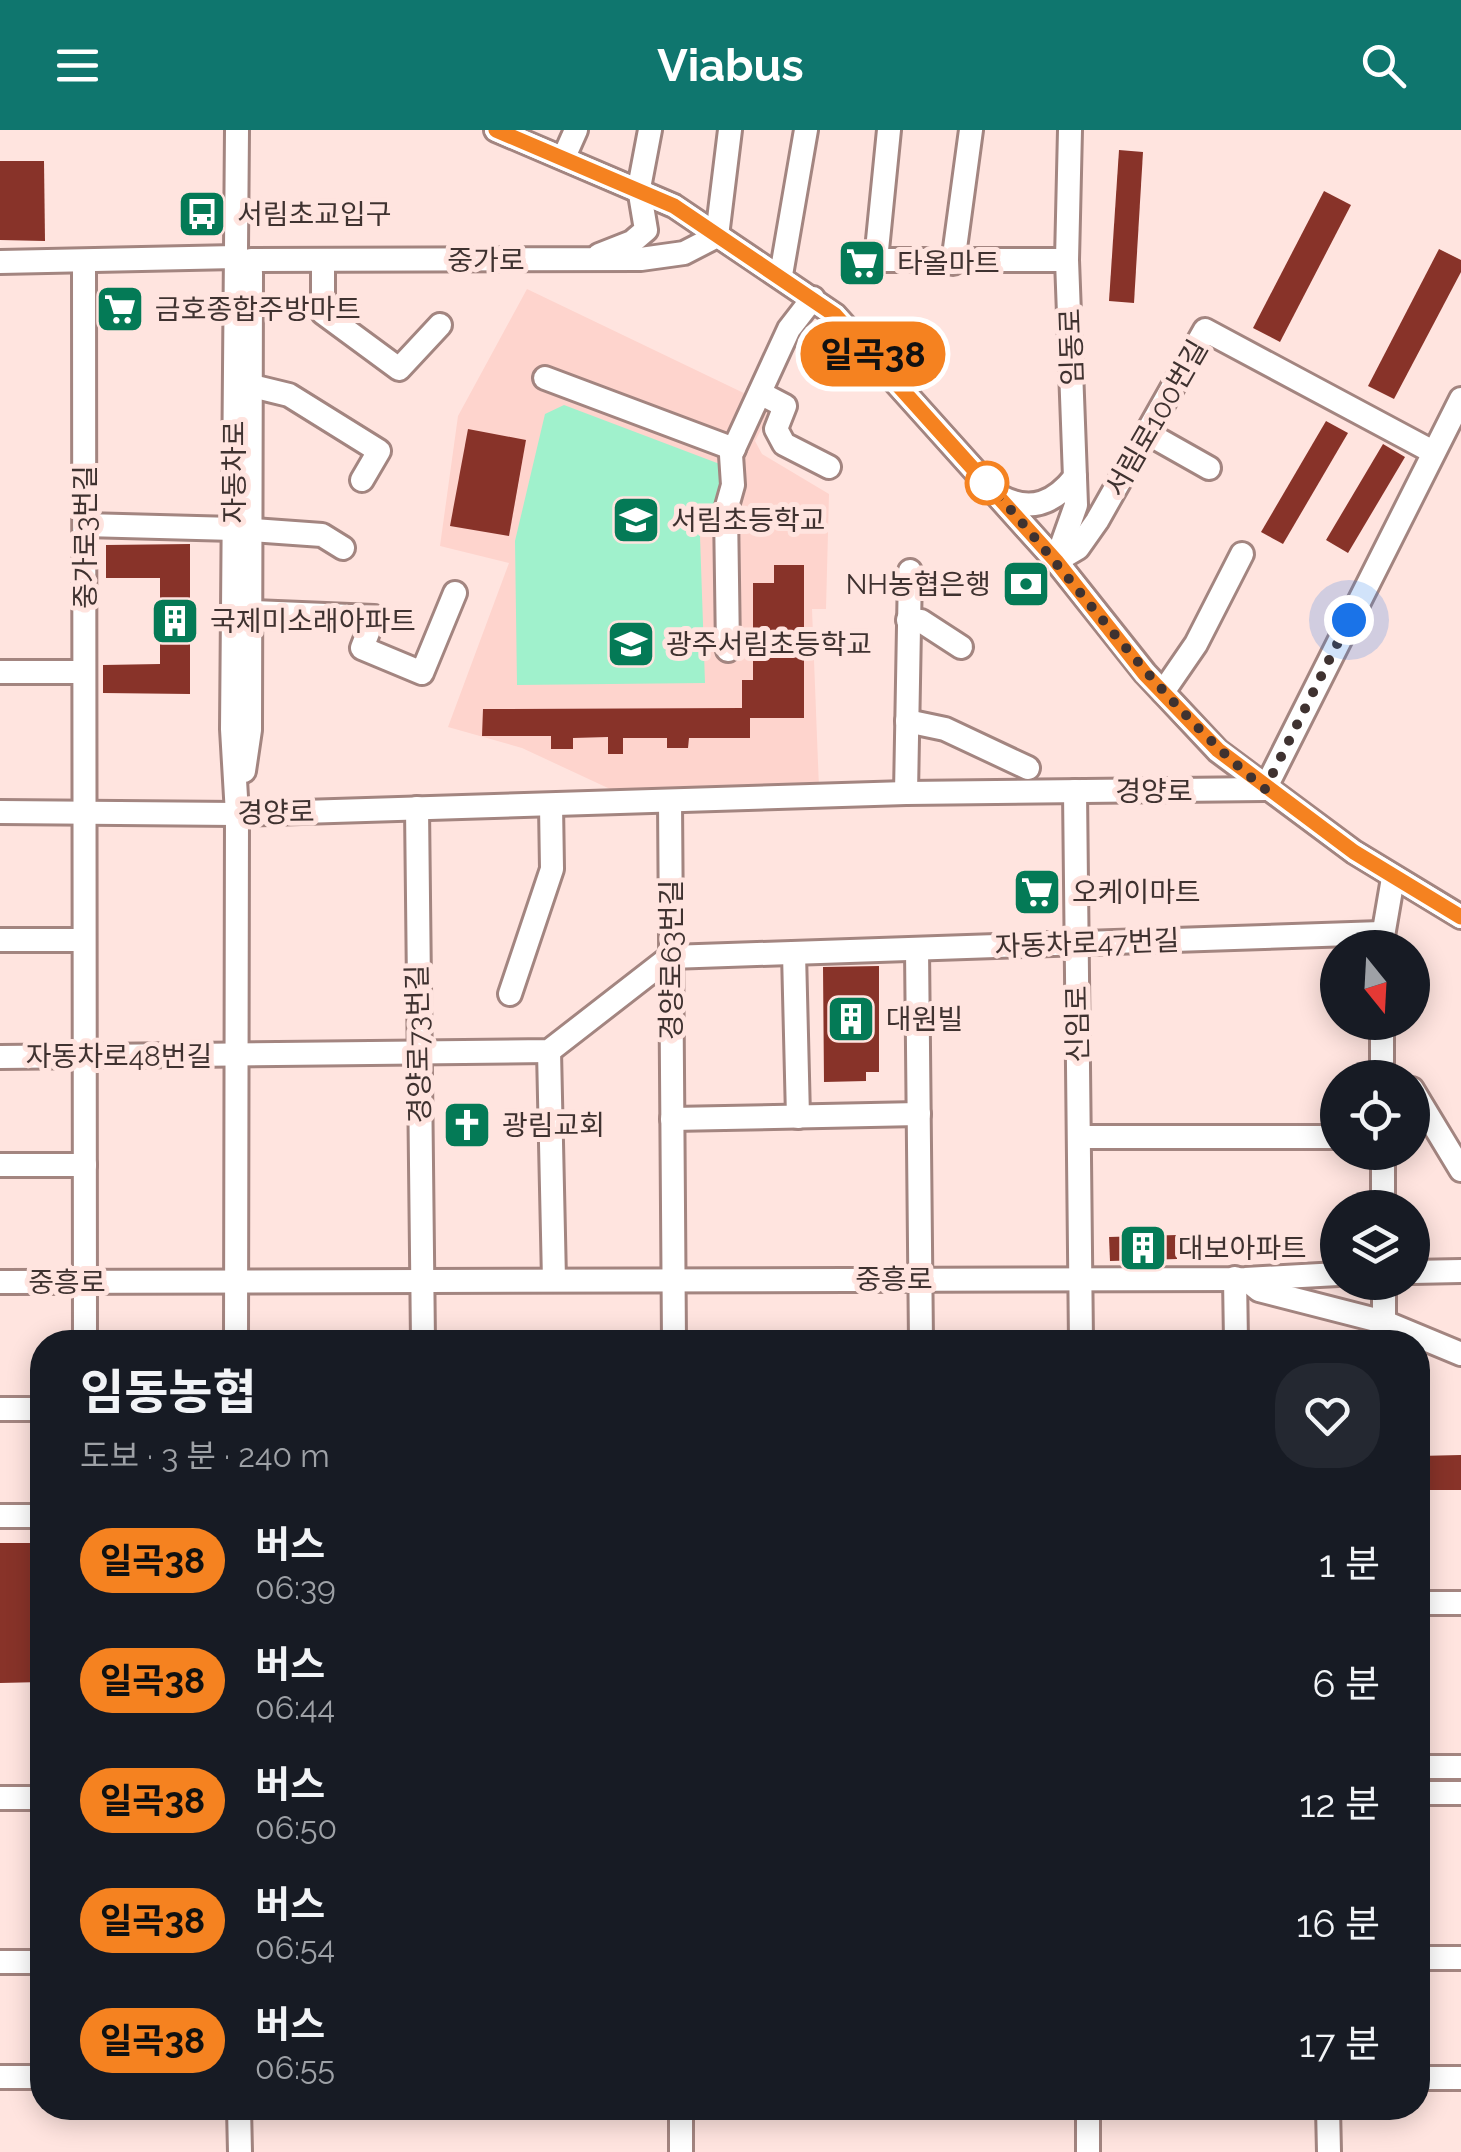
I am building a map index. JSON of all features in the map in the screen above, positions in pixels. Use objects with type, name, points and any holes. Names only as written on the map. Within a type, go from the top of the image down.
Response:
[{"type":"street","name":"자동차로","points":[[236,130],[252,386],[232,729],[237,814],[236,1330]]},
{"type":"street","name":"자동차로","points":[[237,814],[250,730],[252,612],[243,530],[243,258],[250,130]]},
{"type":"street","points":[[496,130],[639,188],[812,298],[878,360],[1056,561],[1163,692],[1218,750],[1265,789],[1393,878],[1461,917]]},
{"type":"street","points":[[564,156],[576,130]]},
{"type":"street","points":[[586,260],[642,236],[648,218],[639,188],[650,130]]},
{"type":"street","points":[[718,236],[730,130]]},
{"type":"street","points":[[781,275],[806,130]]},
{"type":"street","points":[[889,130],[876,260],[1067,260]]},
{"type":"street","points":[[952,263],[970,130]]},
{"type":"street","name":"임동로","points":[[1056,561],[1074,516],[1076,477],[1067,260],[1070,130]]},
{"type":"street","name":"중가로","points":[[0,262],[243,258],[586,260],[663,257],[718,236]]},
{"type":"street","points":[[323,261],[323,313],[399,369],[440,324]]},
{"type":"street","name":"중가로3번길","points":[[84,262],[85,1330]]},
{"type":"street","points":[[728,650],[726,510],[733,485],[734,450],[789,329],[812,298]]},
{"type":"street","name":"서림로100번길","points":[[1056,561],[1078,548],[1206,330],[1433,452]]},
{"type":"street","points":[[545,378],[734,450]]},
{"type":"street","points":[[252,386],[290,395],[379,451],[362,480]]},
{"type":"street","points":[[760,393],[785,406],[776,430],[784,444],[829,467]]},
{"type":"street","points":[[1265,789],[1461,399]]},
{"type":"street","points":[[1148,433],[1210,468]]},
{"type":"street","points":[[998,496],[1020,505],[1044,503],[1061,494],[1076,477]]},
{"type":"street","points":[[85,525],[322,536],[343,548]]},
{"type":"street","points":[[1163,692],[1196,644],[1242,554]]},
{"type":"street","points":[[906,793],[910,571]]},
{"type":"street","points":[[252,612],[374,617],[362,648],[422,673],[454,594]]},
{"type":"street","points":[[908,620],[922,621],[961,647]]},
{"type":"street","points":[[0,672],[84,672]]},
{"type":"street","points":[[906,721],[944,729],[1028,768]]},
{"type":"street","name":"경양로","points":[[0,812],[237,814],[906,793],[1265,789]]},
{"type":"street","name":"신임로","points":[[1075,791],[1081,1330]]},
{"type":"street","name":"경양로63번길","points":[[670,801],[674,1330]]},
{"type":"street","points":[[510,994],[552,868],[551,805]]},
{"type":"street","name":"경양로73번길","points":[[417,808],[422,1330]]},
{"type":"street","points":[[1383,930],[1393,878]]},
{"type":"street","points":[[0,940],[84,940]]},
{"type":"street","name":"자동차로47번길","points":[[670,957],[1076,943],[1320,941]]},
{"type":"street","points":[[917,949],[921,1330]]},
{"type":"street","points":[[794,953],[798,1116]]},
{"type":"street","points":[[238,1056],[549,1051],[670,957]]},
{"type":"street","points":[[549,1051],[554,1280]]},
{"type":"street","name":"자동차로48번길","points":[[0,1057],[238,1056]]},
{"type":"street","points":[[672,1119],[918,1114]]},
{"type":"street","points":[[1430,1119],[1461,1170]]},
{"type":"street","points":[[1079,1136],[1320,1137]]},
{"type":"street","points":[[0,1165],[85,1164]]},
{"type":"street","points":[[1430,1271],[1461,1270]]},
{"type":"street","name":"중흥로","points":[[0,1282],[1320,1275]]},
{"type":"street","points":[[1240,1278],[1258,1290],[1378,1330]]},
{"type":"street","points":[[1237,1330],[1240,1278]]},
{"type":"street","points":[[1384,1300],[1384,1330]]},
{"type":"street","points":[[1430,1345],[1461,1354]]},
{"type":"street","points":[[0,1409],[30,1409]]},
{"type":"street","points":[[0,1516],[30,1516]]},
{"type":"street","points":[[1430,1603],[1461,1603]]},
{"type":"street","points":[[1430,1768],[1461,1767]]},
{"type":"street","points":[[1430,1794],[1461,1793]]},
{"type":"street","points":[[0,1798],[30,1798]]},
{"type":"street","points":[[1430,1958],[1461,1958]]},
{"type":"street","points":[[0,1962],[30,1962]]},
{"type":"street","points":[[0,2077],[30,2077]]},
{"type":"street","points":[[1430,2078],[1461,2078]]},
{"type":"street","points":[[239,2120],[240,2152]]},
{"type":"street","points":[[681,2120],[681,2152]]},
{"type":"street","points":[[1088,2120],[1088,2152]]},
{"type":"street","points":[[1328,2120],[1329,2152]]},
{"type":"shaded area","name":"서림초등학교","points":[[527,289],[773,407],[755,441],[762,454],[829,494],[826,609],[812,609],[819,788],[623,795],[522,748],[448,727],[509,563],[440,546],[458,416]]},
{"type":"green space","points":[[564,405],[725,466],[716,505],[700,536],[705,683],[517,685],[515,541],[545,414]]},
{"type":"building","points":[[1119,150],[1143,152],[1134,303],[1109,301]]},
{"type":"building","points":[[0,161],[44,161],[45,241],[0,240]]},
{"type":"building","points":[[1324,191],[1351,205],[1280,342],[1253,328]]},
{"type":"building","points":[[1439,249],[1461,260],[1461,272],[1394,399],[1368,386]]},
{"type":"building","points":[[1326,421],[1348,433],[1283,544],[1261,532]]},
{"type":"building","points":[[468,429],[526,440],[509,536],[450,526]]},
{"type":"building","points":[[1383,444],[1405,457],[1348,553],[1326,540]]},
{"type":"building","name":"국제미소래아파트","points":[[190,544],[190,694],[103,693],[103,665],[160,664],[160,578],[106,578],[106,545]]},
{"type":"building","points":[[774,565],[804,565],[804,718],[750,718],[750,738],[689,738],[688,748],[667,748],[667,738],[623,738],[623,754],[608,754],[608,737],[573,738],[573,749],[551,749],[551,736],[482,736],[483,709],[742,708],[742,680],[753,680],[753,583],[774,583]]},
{"type":"building","name":"대원빌","points":[[879,966],[879,1072],[866,1072],[866,1081],[824,1082],[823,967]]},
{"type":"building","name":"대보아파트","points":[[1177,1235],[1177,1259],[1110,1261],[1109,1237]]},
{"type":"building","points":[[1461,1455],[1461,1490],[1430,1490],[1430,1456]]},
{"type":"building","points":[[0,1543],[30,1543],[30,1682],[0,1683]]},
{"type":"bus line","name":"일곡38","points":[[496,130],[674,206],[835,315],[1056,561],[1145,674],[1218,750],[1286,805],[1354,852],[1461,917]]},
{"type":"place","name":"서림초교입구","points":[[202,214]]},
{"type":"place","name":"타올마트","points":[[862,263]]},
{"type":"place","name":"금호종합주방마트","points":[[120,309]]},
{"type":"place","name":"서림초등학교","points":[[636,520]]},
{"type":"place","name":"NH농협은행","points":[[1026,584]]},
{"type":"place","name":"국제미소래아파트","points":[[175,621]]},
{"type":"place","name":"광주서림초등학교","points":[[631,644]]},
{"type":"place","name":"오케이마트","points":[[1037,892]]},
{"type":"place","name":"대원빌","points":[[851,1019]]},
{"type":"place","name":"광림교회","points":[[467,1125]]},
{"type":"place","name":"대보아파트","points":[[1143,1248]]},
{"type":"route","points":[[987,483],[1056,561],[1145,674],[1218,750],[1265,789],[1349,620]]}]
